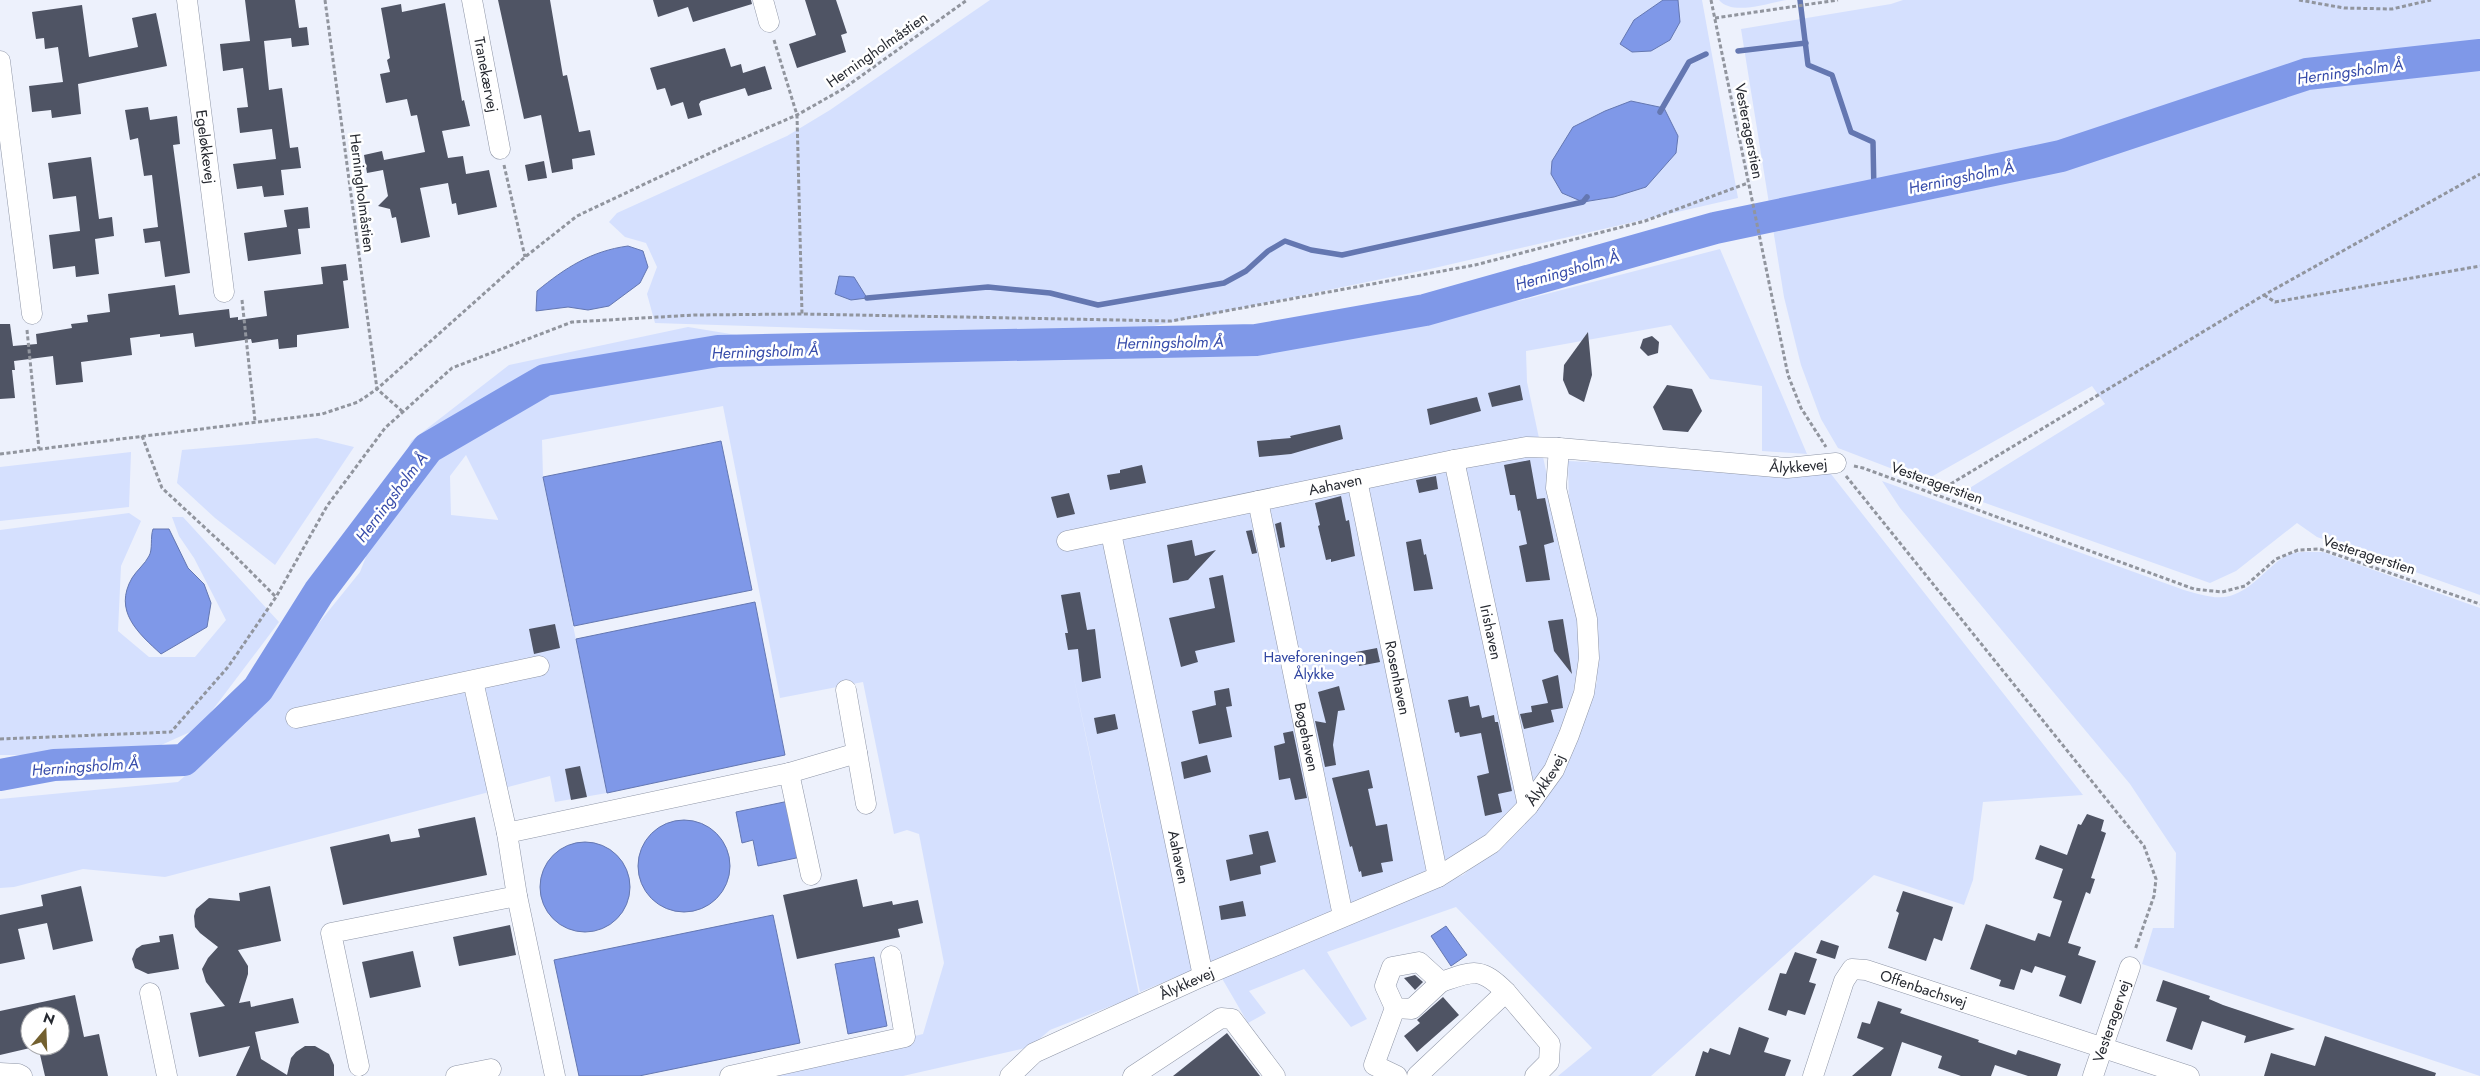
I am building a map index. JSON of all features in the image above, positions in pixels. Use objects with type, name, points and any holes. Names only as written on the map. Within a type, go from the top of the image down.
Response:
[{"type":"street","name":"Egeløkkevej","points":[[187,0],[224,292]]},
{"type":"street","name":"Tranekærvej","points":[[472,0],[500,149]]},
{"type":"street","points":[[763,0],[769,22]]},
{"type":"street","points":[[0,61],[32,314]]},
{"type":"street","name":"Aahaven","points":[[1066,541],[1454,460],[1526,447],[1559,448]]},
{"type":"street","name":"Ålykkevej","points":[[1010,1076],[1034,1053],[1203,976],[1438,877],[1492,843],[1528,806],[1554,770],[1569,735],[1584,693],[1589,658],[1587,619],[1556,488],[1559,448],[1787,468],[1836,463]]},
{"type":"street","name":"Irishaven","points":[[1454,460],[1528,806]]},
{"type":"street","name":"Rosenhaven","points":[[1357,480],[1438,877]]},
{"type":"street","name":"Bøgehaven","points":[[1258,500],[1343,916]]},
{"type":"street","name":"Aahaven","points":[[1111,533],[1203,976]]},
{"type":"street","points":[[296,718],[539,666]]},
{"type":"street","points":[[473,681],[507,833],[517,896],[555,1076]]},
{"type":"street","points":[[846,690],[866,804]]},
{"type":"street","points":[[507,833],[790,773],[857,753]]},
{"type":"street","points":[[790,773],[811,875]]},
{"type":"street","points":[[359,1066],[331,933],[517,896]]},
{"type":"street","points":[[730,1076],[905,1037],[890,956]]},
{"type":"street","points":[[1397,1076],[1368,1070],[1395,1008],[1385,986],[1392,967],[1419,962],[1440,982]]},
{"type":"street","name":"Vesteragervej","points":[[2093,1076],[2130,967]]},
{"type":"street","name":"Offenbachsvej","points":[[1812,1076],[1844,981],[1852,969],[1866,970],[2103,1047]]},
{"type":"street","points":[[1395,1008],[1412,1009],[1440,982],[1471,972],[1490,976],[1550,1044],[1549,1062],[1535,1076]]},
{"type":"street","points":[[1417,1076],[1506,992]]},
{"type":"street","points":[[150,993],[166,1076]]},
{"type":"street","points":[[1133,1076],[1220,1018],[1232,1018],[1275,1076]]},
{"type":"street","points":[[2103,1047],[2189,1076]]},
{"type":"street","points":[[456,1076],[491,1069]]},
{"type":"street","points":[[0,1072],[22,1076]]},
{"type":"path","name":"Herningholmåstien","points":[[325,0],[377,388]]},
{"type":"path","name":"Herningholmåstien","points":[[0,454],[322,414],[358,402],[377,388],[525,257],[577,216],[723,147],[797,115],[843,90],[967,0]]},
{"type":"path","name":"Vesteragerstien","points":[[1711,0],[1788,375],[1801,408],[1836,463],[1863,468],[2194,590],[2222,592],[2245,586],[2276,559],[2298,550],[2320,549],[2480,604]]},
{"type":"path","points":[[1715,18],[1838,0]]},
{"type":"path","points":[[2299,0],[2344,8],[2392,9],[2431,0]]},
{"type":"path","points":[[769,22],[797,115],[802,314]]},
{"type":"path","points":[[500,149],[525,257]]},
{"type":"path","points":[[1934,494],[2264,295],[2480,174]]},
{"type":"path","points":[[0,739],[171,732],[228,666],[276,597],[327,506],[385,428],[452,368],[572,322],[695,315],[802,314],[1171,321],[1475,265],[1645,222],[1748,183]]},
{"type":"path","points":[[2264,295],[2275,302],[2480,266]]},
{"type":"path","points":[[224,292],[242,298],[254,421]]},
{"type":"path","points":[[32,314],[26,326],[39,449]]},
{"type":"path","points":[[377,388],[403,412]]},
{"type":"path","points":[[142,436],[162,488],[276,597]]},
{"type":"path","points":[[1836,463],[2144,846],[2156,879],[2155,888],[2130,967]]},
{"type":"green space","points":[[990,0],[1663,0],[1634,20],[1620,44],[1632,52],[1651,51],[1670,40],[1680,22],[1678,0],[1702,0],[1738,198],[1430,269],[1120,333],[866,330],[655,323],[647,294],[657,267],[646,243],[625,237],[609,222],[617,213],[787,136],[830,110]],"holes":[[[1676,153],[1646,187],[1614,197],[1583,202]]]},
{"type":"green space","points":[[1719,0],[1786,0],[1741,8],[1725,5]]},
{"type":"green space","points":[[1903,0],[2480,0],[2480,595],[2317,537],[2297,523],[2236,571],[2210,583],[1960,494],[2105,404],[2092,386],[1924,481],[1838,448],[1821,419],[1801,365],[1784,297],[1741,29],[1891,4]]},
{"type":"green space","name":"Haveforeningen Ålykke","points":[[1720,249],[1807,454],[1762,451],[1762,386],[1710,379],[1671,325],[1526,351],[1527,382],[1579,625],[1579,666],[1569,712],[1550,758],[1519,806],[1482,840],[1426,873],[1140,992],[1073,674],[1139,995],[1050,1030],[1030,1047],[903,1076],[754,1076],[923,1034],[944,963],[919,834],[907,830],[894,834],[863,682],[780,698],[723,406],[542,440],[543,477],[607,793],[555,802],[550,776],[165,877],[83,869],[14,887],[0,888],[0,799],[178,782],[246,723],[293,655],[360,572],[411,441],[509,365],[688,327],[906,363],[1165,357],[1323,334],[1523,300]],"holes":[[[466,455],[498,519],[451,515],[450,476]]]},
{"type":"green space","points":[[317,438],[354,447],[275,565],[215,518],[177,483],[182,450]]},
{"type":"green space","points":[[131,452],[129,507],[0,521],[0,467]]},
{"type":"green space","points":[[1568,461],[1831,474],[2083,795],[1983,802],[1973,880],[1964,905],[1874,875],[1651,1076],[1558,1076],[1592,1048],[1456,907],[1327,952],[1367,1019],[1351,1027],[1304,969],[1249,991],[1266,1013],[1248,1023],[1220,975],[1463,875],[1504,840],[1549,789],[1597,682],[1595,611],[1569,504]]},
{"type":"green space","points":[[1882,481],[2184,590],[2207,596],[2224,597],[2238,593],[2252,584],[2277,562],[2293,553],[2323,552],[2480,608],[2480,1076],[2142,964],[2153,928],[2174,928],[2176,853],[2130,784],[1900,508]]},
{"type":"green space","points":[[129,513],[141,521],[121,566],[118,631],[149,657],[195,657],[226,620],[194,558],[179,536],[172,517],[183,517],[279,622],[199,728],[139,755],[0,755],[0,530]]},
{"type":"water","points":[[1663,0],[1678,0],[1680,22],[1670,40],[1651,51],[1632,52],[1620,44],[1634,20]]},
{"type":"water","points":[[1631,101],[1664,108],[1678,136],[1676,153],[1646,187],[1614,197],[1583,202],[1562,193],[1551,174],[1552,161],[1573,127],[1605,111]]},
{"type":"water","points":[[628,246],[643,251],[648,267],[640,283],[609,306],[588,310],[568,307],[536,311],[537,291],[558,275],[590,256]]},
{"type":"water","points":[[839,276],[854,277],[867,298],[851,300],[835,294]]},
{"type":"water","points":[[721,441],[752,590],[574,626],[543,477]]},
{"type":"water","points":[[153,529],[169,529],[188,568],[204,584],[211,603],[207,627],[161,654],[137,629],[127,611],[125,601],[132,578],[150,553]]},
{"type":"water","points":[[755,602],[785,755],[607,793],[576,639]]},
{"type":"water","points":[[789,801],[801,857],[758,866],[753,840],[742,843],[736,812]]},
{"type":"water","points":[[684,820],[702,824],[716,834],[726,848],[730,866],[726,884],[716,898],[702,908],[684,912],[666,908],[652,898],[642,884],[638,866],[642,848],[652,834],[666,824]]},
{"type":"water","points":[[576,842],[594,842],[610,849],[623,862],[630,878],[630,896],[623,912],[610,925],[594,932],[576,932],[560,925],[547,912],[540,896],[540,878],[547,862],[560,849]]},
{"type":"water","points":[[773,915],[800,1043],[639,1076],[579,1076],[554,960]]},
{"type":"water","points":[[1446,926],[1467,955],[1451,966],[1431,936]]},
{"type":"water","points":[[874,957],[887,1026],[848,1034],[835,964]]},
{"type":"building","points":[[245,0],[295,0],[299,28],[307,27],[309,45],[292,47],[291,38],[264,41],[269,90],[282,88],[290,148],[298,147],[301,168],[281,170],[284,195],[264,197],[262,186],[237,189],[233,164],[276,159],[272,129],[240,133],[237,108],[248,107],[243,68],[223,71],[220,44],[250,41]]},
{"type":"building","points":[[498,0],[550,0],[563,76],[567,75],[579,132],[590,130],[595,155],[572,159],[573,169],[552,173],[541,115],[524,119]]},
{"type":"building","points":[[653,0],[751,0],[752,4],[693,22],[688,7],[658,17]]},
{"type":"building","points":[[805,0],[836,0],[847,33],[841,35],[846,52],[797,68],[789,44],[816,35]]},
{"type":"building","points":[[445,3],[462,101],[464,100],[470,126],[442,131],[448,158],[463,156],[466,174],[489,170],[497,207],[458,215],[456,203],[452,204],[448,183],[420,188],[430,237],[401,243],[396,217],[392,218],[390,209],[378,206],[388,196],[383,170],[367,173],[364,155],[382,151],[384,160],[425,152],[417,115],[411,116],[407,99],[386,103],[380,74],[390,72],[387,60],[390,58],[381,8],[401,4],[402,12]]},
{"type":"building","points":[[82,5],[89,57],[138,47],[132,18],[156,13],[167,66],[78,84],[81,114],[52,118],[51,110],[32,112],[29,86],[63,82],[58,47],[45,49],[44,38],[36,39],[32,12]]},
{"type":"building","points":[[725,48],[731,67],[741,64],[743,73],[765,66],[772,89],[748,96],[745,88],[701,101],[699,104],[702,115],[688,119],[683,102],[671,106],[665,88],[657,90],[650,68]]},
{"type":"building","points":[[148,107],[150,120],[177,116],[180,144],[173,145],[190,273],[165,277],[160,241],[145,243],[143,229],[158,227],[152,175],[144,176],[138,138],[130,140],[125,110]]},
{"type":"building","points":[[91,157],[99,219],[112,217],[114,236],[95,239],[99,274],[76,277],[75,266],[53,269],[49,235],[80,231],[76,196],[53,199],[48,163]]},
{"type":"building","points":[[544,161],[547,178],[528,181],[525,165]]},
{"type":"building","points":[[308,207],[310,228],[298,229],[301,254],[248,261],[244,233],[287,227],[284,210]]},
{"type":"building","points":[[346,264],[348,280],[343,281],[349,328],[297,335],[297,347],[279,349],[278,339],[252,343],[251,339],[195,347],[193,333],[160,337],[160,334],[130,338],[132,355],[81,362],[83,382],[56,385],[53,356],[14,361],[15,370],[12,370],[15,398],[0,399],[0,324],[10,324],[13,346],[37,344],[36,334],[72,328],[71,324],[88,322],[87,315],[110,312],[108,294],[175,285],[179,315],[229,309],[230,318],[238,317],[238,320],[267,316],[264,291],[323,284],[321,267]]},
{"type":"building","points":[[1588,332],[1592,375],[1584,402],[1569,394],[1563,380],[1564,365]]},
{"type":"building","points":[[1652,336],[1659,342],[1658,353],[1648,356],[1640,348],[1643,339]]},
{"type":"building","points":[[1520,385],[1523,400],[1492,407],[1488,393]]},
{"type":"building","points":[[1667,385],[1692,389],[1702,411],[1688,432],[1663,430],[1653,407]]},
{"type":"building","points":[[1477,397],[1481,411],[1430,425],[1427,409]]},
{"type":"building","points":[[1340,425],[1343,439],[1291,454],[1259,457],[1257,441],[1291,438],[1290,436]]},
{"type":"building","points":[[1530,460],[1537,499],[1545,498],[1554,542],[1544,545],[1550,580],[1526,582],[1519,546],[1527,544],[1520,510],[1518,511],[1515,495],[1510,495],[1504,465]]},
{"type":"building","points":[[1142,465],[1146,483],[1110,490],[1107,475],[1120,473],[1120,470]]},
{"type":"building","points":[[1436,476],[1438,489],[1419,493],[1416,480]]},
{"type":"building","points":[[1069,493],[1075,514],[1057,518],[1051,497]]},
{"type":"building","points":[[1341,496],[1346,521],[1349,520],[1355,556],[1331,562],[1331,559],[1326,560],[1315,503]]},
{"type":"building","points":[[1281,522],[1285,547],[1280,548],[1275,524]]},
{"type":"building","points":[[1252,530],[1257,553],[1252,554],[1246,531]]},
{"type":"building","points":[[1421,539],[1433,589],[1414,591],[1406,542]]},
{"type":"building","points":[[1192,540],[1195,556],[1216,550],[1188,580],[1173,583],[1167,545]]},
{"type":"building","points":[[1223,575],[1235,642],[1195,651],[1198,662],[1181,667],[1169,618],[1215,608],[1209,578]]},
{"type":"building","points":[[1080,592],[1087,630],[1095,629],[1101,678],[1082,682],[1078,649],[1068,650],[1065,633],[1068,633],[1061,595]]},
{"type":"building","points":[[1563,619],[1572,674],[1554,651],[1548,621]]},
{"type":"building","points":[[555,624],[560,648],[534,654],[529,629]]},
{"type":"building","points":[[1377,648],[1380,662],[1359,666],[1356,652]]},
{"type":"building","points":[[1558,675],[1563,708],[1551,710],[1554,722],[1524,729],[1520,714],[1532,712],[1531,706],[1548,703],[1542,680]]},
{"type":"building","points":[[1339,686],[1345,710],[1338,711],[1333,745],[1336,765],[1325,767],[1315,721],[1326,723],[1318,692]]},
{"type":"building","points":[[1229,688],[1232,706],[1226,707],[1232,737],[1199,744],[1192,711],[1216,705],[1214,691]]},
{"type":"building","points":[[1468,696],[1470,707],[1479,705],[1482,718],[1494,715],[1495,722],[1498,722],[1512,791],[1498,794],[1502,812],[1485,816],[1477,776],[1489,773],[1481,733],[1460,737],[1459,732],[1455,733],[1448,700]]},
{"type":"building","points":[[1115,714],[1118,729],[1097,734],[1094,718]]},
{"type":"building","points":[[1293,731],[1307,798],[1295,800],[1290,778],[1279,780],[1274,746],[1285,743],[1283,733]]},
{"type":"building","points":[[1207,755],[1211,772],[1184,779],[1181,762]]},
{"type":"building","points":[[580,766],[587,797],[571,800],[565,769]]},
{"type":"building","points":[[1369,770],[1373,788],[1368,789],[1376,826],[1387,824],[1393,861],[1381,863],[1383,872],[1362,877],[1352,846],[1350,847],[1332,778]]},
{"type":"building","points":[[2087,814],[2104,820],[2101,831],[2106,833],[2091,878],[2095,879],[2090,894],[2086,892],[2068,943],[2081,947],[2078,955],[2096,961],[2081,1004],[2059,996],[2066,976],[2035,966],[2032,973],[2021,969],[2014,990],[1999,986],[2001,980],[1970,969],[1986,924],[2035,941],[2038,933],[2050,937],[2062,901],[2053,898],[2063,869],[2035,859],[2040,845],[2067,855],[2078,824],[2081,825]]},
{"type":"building","points":[[475,817],[487,875],[343,905],[330,847],[389,834],[391,842],[420,837],[418,829]]},
{"type":"building","points":[[1268,831],[1276,862],[1260,866],[1261,874],[1230,881],[1226,860],[1253,854],[1249,835]]},
{"type":"building","points":[[857,879],[863,907],[892,901],[893,905],[918,900],[923,923],[898,929],[900,937],[797,959],[783,895]]},
{"type":"building","points":[[81,886],[93,941],[53,950],[47,923],[18,929],[25,959],[0,964],[0,915],[43,906],[41,895]]},
{"type":"building","points":[[270,886],[281,941],[238,950],[248,966],[248,974],[239,1003],[250,1001],[251,1007],[293,998],[299,1023],[255,1032],[261,1059],[287,1075],[291,1058],[296,1052],[305,1046],[315,1046],[329,1054],[334,1065],[334,1076],[236,1076],[250,1046],[199,1057],[190,1013],[225,1006],[206,982],[202,969],[208,958],[218,947],[195,927],[194,916],[196,909],[209,898],[240,901],[239,893]]},
{"type":"building","points":[[1903,891],[1953,907],[1942,941],[1934,938],[1926,961],[1888,948],[1899,913],[1896,911]]},
{"type":"building","points":[[1243,901],[1246,916],[1221,920],[1219,906]]},
{"type":"building","points":[[510,925],[516,955],[459,966],[453,937]]},
{"type":"building","points":[[173,934],[179,969],[148,974],[135,968],[132,959],[136,949],[142,945],[160,942],[159,936]]},
{"type":"building","points":[[1821,940],[1839,946],[1835,959],[1816,953]]},
{"type":"building","points":[[413,951],[421,987],[370,998],[362,962]]},
{"type":"building","points":[[1795,952],[1817,959],[1809,982],[1816,984],[1805,1015],[1788,1010],[1786,1016],[1768,1010],[1780,973],[1786,974]]},
{"type":"building","points":[[1415,975],[1423,982],[1415,990],[1404,978]]},
{"type":"building","points":[[2163,980],[2210,996],[2209,999],[2223,1005],[2295,1029],[2244,1043],[2246,1036],[2202,1021],[2192,1050],[2166,1041],[2177,1008],[2156,1001]]},
{"type":"building","points":[[75,995],[84,1037],[99,1034],[108,1076],[45,1076],[40,1056],[70,1056],[70,1006],[23,1006]]},
{"type":"building","points":[[1443,997],[1459,1015],[1417,1052],[1404,1036],[1420,1023],[1417,1020]]},
{"type":"building","points":[[1878,1001],[1902,1009],[1900,1013],[1979,1040],[1978,1042],[2016,1055],[2018,1050],[2061,1064],[2057,1076],[2028,1076],[1995,1065],[1991,1076],[1961,1076],[1938,1068],[1942,1056],[1902,1042],[1891,1076],[1852,1076],[1884,1048],[1857,1038],[1862,1022],[1870,1024]]},
{"type":"building","points":[[20,1007],[20,1050],[0,1055],[0,1011]]},
{"type":"building","points":[[1739,1027],[1769,1038],[1764,1052],[1791,1060],[1785,1076],[1695,1076],[1703,1051],[1708,1053],[1710,1048],[1730,1055]]},
{"type":"building","points":[[1227,1033],[1260,1076],[1173,1076]]},
{"type":"building","points":[[2325,1036],[2436,1073],[2435,1076],[2264,1076],[2271,1053],[2315,1066]]},
{"type":"waterway","points":[[1800,0],[1808,65],[1832,75],[1851,132],[1873,142],[1874,193]]},
{"type":"waterway","points":[[1738,51],[1806,43]]},
{"type":"waterway","points":[[1660,112],[1689,62],[1706,54]]},
{"type":"waterway","name":"Herningsholm Å","points":[[0,775],[54,765],[184,760],[258,689],[319,592],[428,448],[545,380],[718,351],[1256,340],[1425,310],[1715,228],[2061,156],[2307,74],[2480,55]]},
{"type":"waterway","points":[[867,298],[988,287],[1050,293],[1098,305],[1224,283],[1246,271],[1268,251],[1285,241],[1311,250],[1342,255],[1583,202],[1587,197]]}]
